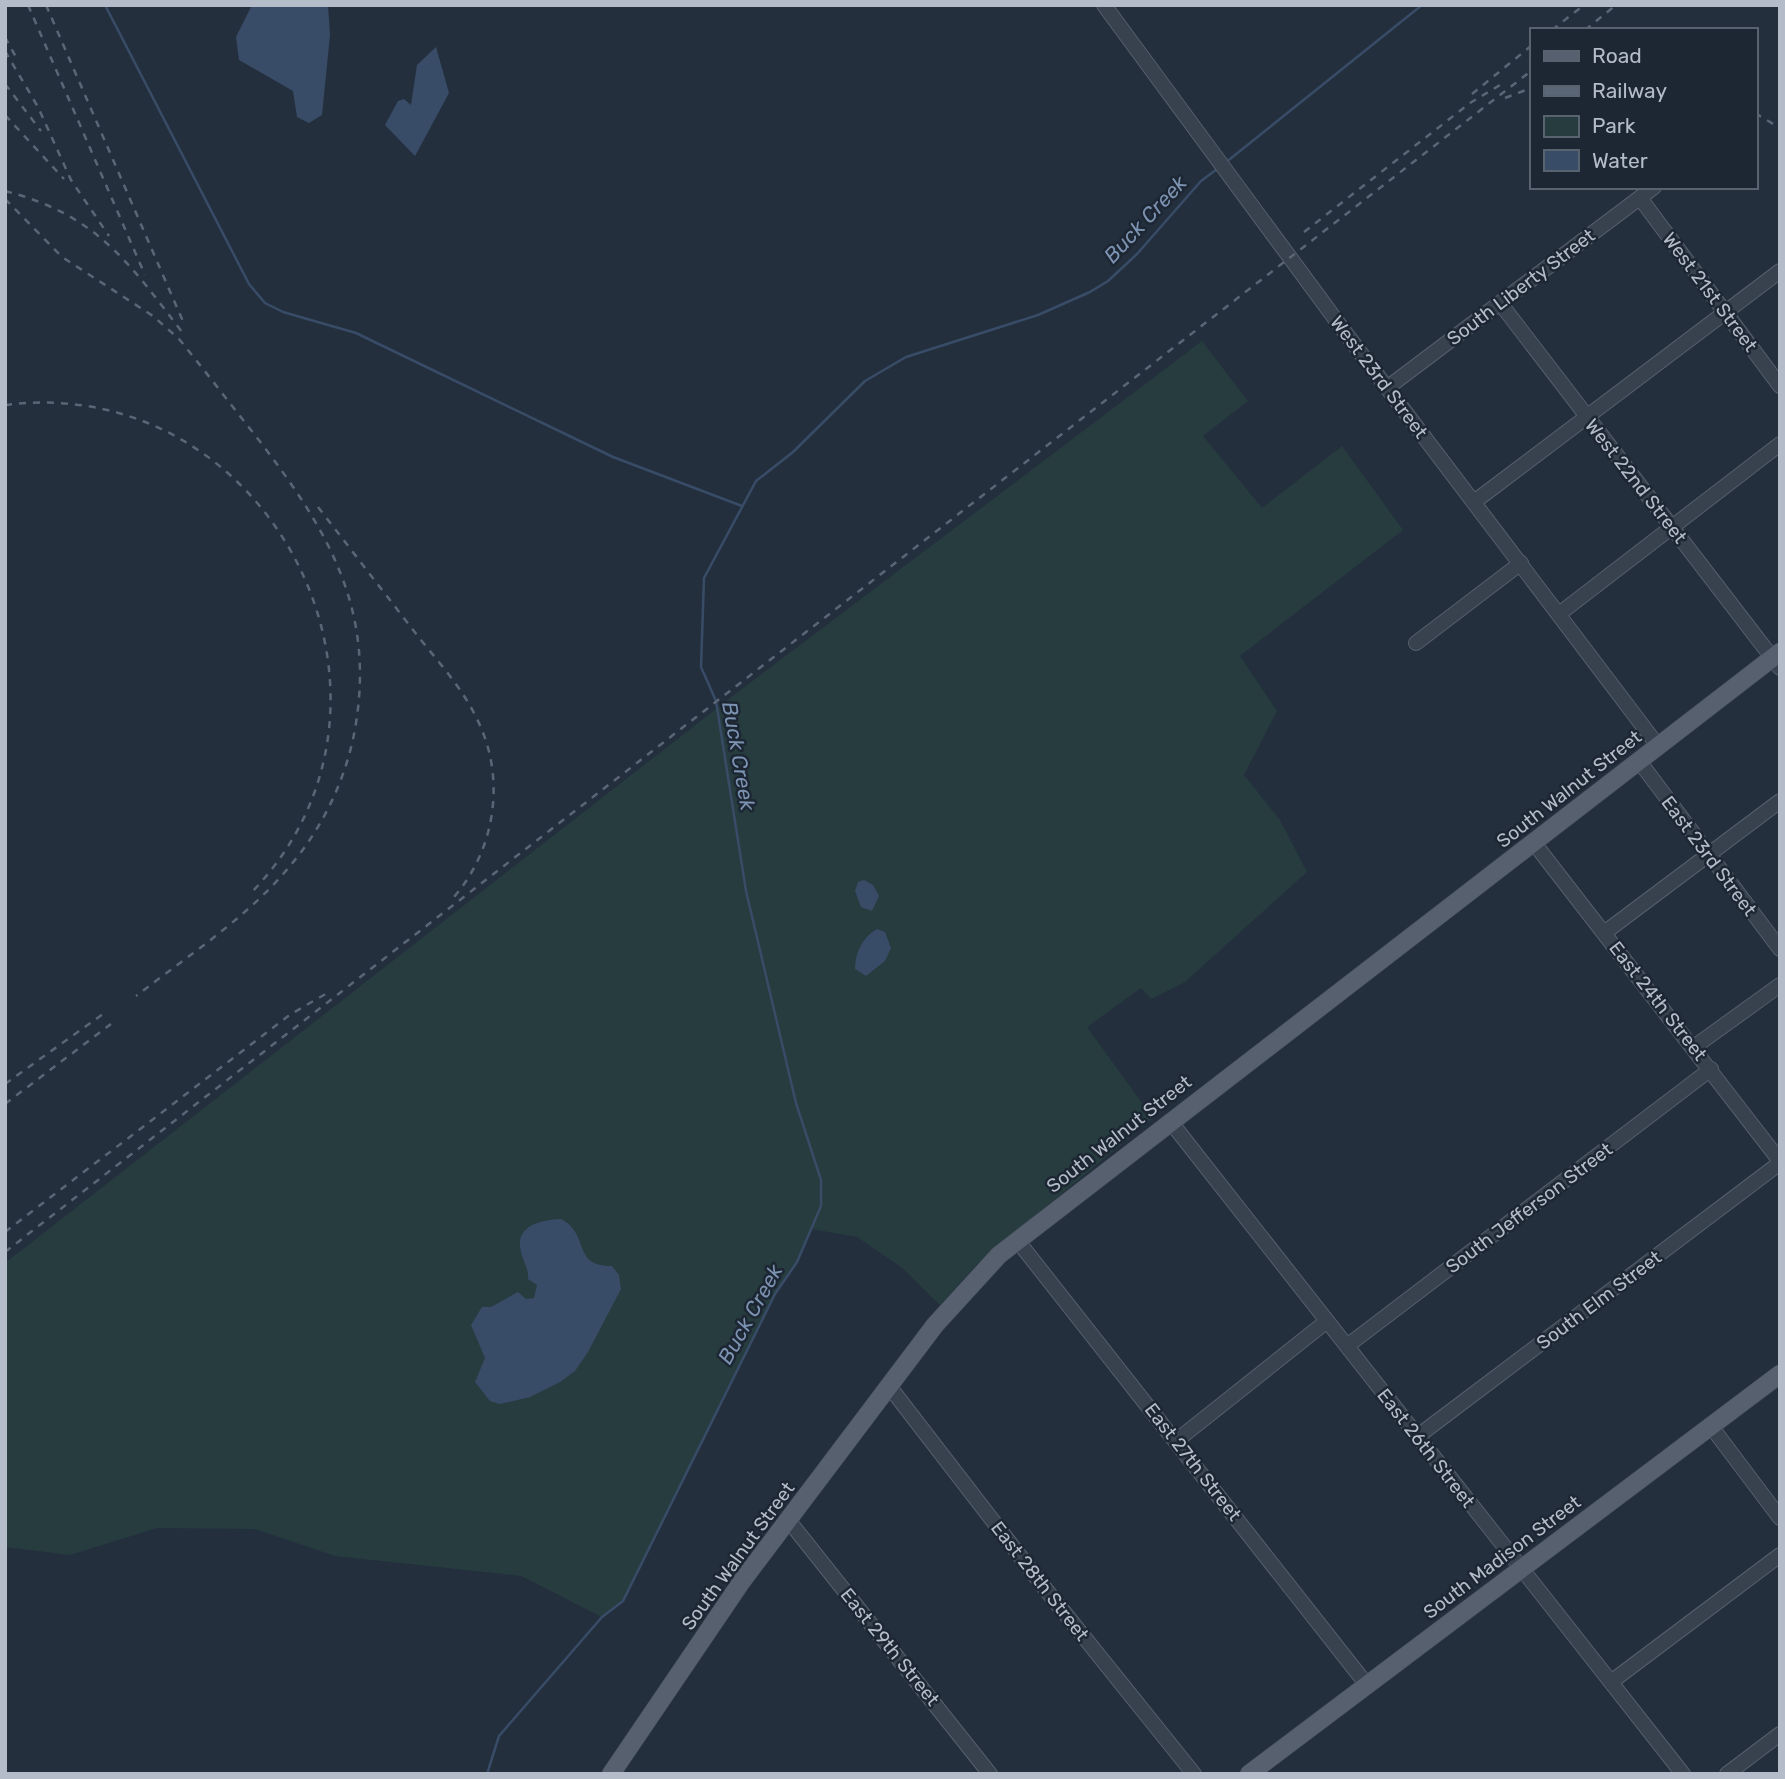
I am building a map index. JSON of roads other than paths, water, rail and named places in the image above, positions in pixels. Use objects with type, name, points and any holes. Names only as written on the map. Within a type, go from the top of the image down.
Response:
[{"type":"main road","name":"South Walnut Street","points":[[611,1774],[742,1581],[889,1387],[956,1299],[1017,1240],[1658,746],[1777,660]]},
{"type":"main road","name":"South Madison Street","points":[[1249,1774],[1780,1374]]},
{"type":"main road","points":[[1270,1774],[1278,1753]]},
{"type":"street","name":"West 23rd Street","points":[[1104,5],[1202,142],[1658,746]]},
{"type":"street","name":"South Liberty Street","points":[[1387,388],[1651,189]]},
{"type":"street","name":"West 21st Street","points":[[1640,198],[1780,386]]},
{"type":"street","points":[[1474,502],[1780,271]]},
{"type":"street","name":"West 22nd Street","points":[[1500,303],[1777,660]]},
{"type":"street","points":[[1559,614],[1780,444]]},
{"type":"street","points":[[1416,643],[1521,563]]},
{"type":"street","name":"East 23rd Street","points":[[1639,761],[1780,950]]},
{"type":"street","points":[[1604,933],[1780,801]]},
{"type":"street","name":"East 24th Street","points":[[1535,843],[1780,1162]]},
{"type":"street","points":[[1694,1047],[1780,985]]},
{"type":"street","name":"South Jefferson Street","points":[[1347,1346],[1711,1069]]},
{"type":"street","name":"East 26th Street","points":[[1170,1121],[1683,1774]]},
{"type":"street","name":"South Elm Street","points":[[1418,1436],[1780,1162]]},
{"type":"street","name":"East 27th Street","points":[[1017,1240],[1367,1685]]},
{"type":"street","points":[[1176,1441],[1327,1321]]},
{"type":"street","name":"East 28th Street","points":[[889,1387],[1194,1774]]},
{"type":"street","points":[[1710,1425],[1780,1518]]},
{"type":"street","name":"East 29th Street","points":[[789,1521],[990,1774]]},
{"type":"street","points":[[1611,1682],[1780,1555]]},
{"type":"street","points":[[1727,1774],[1780,1734]]},
{"type":"water","points":[[252,5],[328,5],[330,35],[322,115],[309,123],[297,117],[293,91],[239,60],[236,37]]},
{"type":"water","points":[[436,47],[449,93],[415,156],[385,125],[398,101],[404,99],[411,105],[417,65]]},
{"type":"water","points":[[864,880],[873,885],[879,896],[872,911],[861,907],[855,891],[858,882]]},
{"type":"water","points":[[877,929],[885,932],[891,948],[885,961],[866,976],[855,969],[856,957],[864,941]]},
{"type":"water","points":[[561,1219],[576,1233],[591,1261],[612,1266],[619,1275],[621,1289],[575,1371],[530,1397],[500,1404],[490,1401],[475,1382],[485,1358],[471,1325],[482,1307],[491,1307],[518,1292],[526,1299],[534,1298],[537,1285],[528,1279],[521,1252],[521,1236],[525,1230],[537,1223]]},
{"type":"waterway","points":[[105,5],[249,284],[265,303],[283,312],[356,333],[613,457],[742,506]]},
{"type":"waterway","name":"Buck Creek","points":[[1225,163],[1422,5]]},
{"type":"waterway","name":"Buck Creek","points":[[487,1774],[499,1736],[602,1617],[623,1601],[775,1294],[797,1262],[821,1206],[821,1180],[796,1103],[746,891],[716,701],[701,667],[704,578],[756,481],[793,452],[865,381],[906,357],[1038,315],[1090,292],[1108,281],[1137,254],[1201,181],[1217,169]]},
{"type":"railway","points":[[28,5],[145,275]]},
{"type":"railway","points":[[46,5],[185,326]]},
{"type":"railway","points":[[1555,28],[1584,5]]},
{"type":"railway","points":[[1587,28],[1616,5]]},
{"type":"railway","points":[[5,37],[17,59]]},
{"type":"railway","points":[[1472,94],[1530,47]]},
{"type":"railway","points":[[5,51],[38,107],[71,180],[109,236]]},
{"type":"railway","points":[[5,1252],[1530,72]]},
{"type":"railway","points":[[5,84],[41,131]]},
{"type":"railway","points":[[1304,232],[1470,103],[1500,85]]},
{"type":"railway","points":[[1505,98],[1530,88]]},
{"type":"railway","points":[[1757,114],[1780,128]]},
{"type":"railway","points":[[5,115],[64,179]]},
{"type":"railway","points":[[5,191],[37,201],[88,228],[147,286],[185,336]]},
{"type":"railway","points":[[5,199],[62,257],[153,316],[179,339],[209,376],[283,473],[325,539],[341,573],[359,646],[360,686],[351,748],[332,802],[313,835],[290,866],[256,902],[136,996]]},
{"type":"railway","points":[[5,405],[100,408],[182,440],[250,494],[298,565],[326,647],[329,733],[304,817],[249,895]]},
{"type":"railway","points":[[318,507],[454,681],[476,717],[485,739],[494,786],[488,833],[469,877],[454,897]]},
{"type":"railway","points":[[5,1232],[291,1014],[329,992]]},
{"type":"railway","points":[[5,1084],[103,1014]]},
{"type":"railway","points":[[5,1104],[111,1024]]}]
